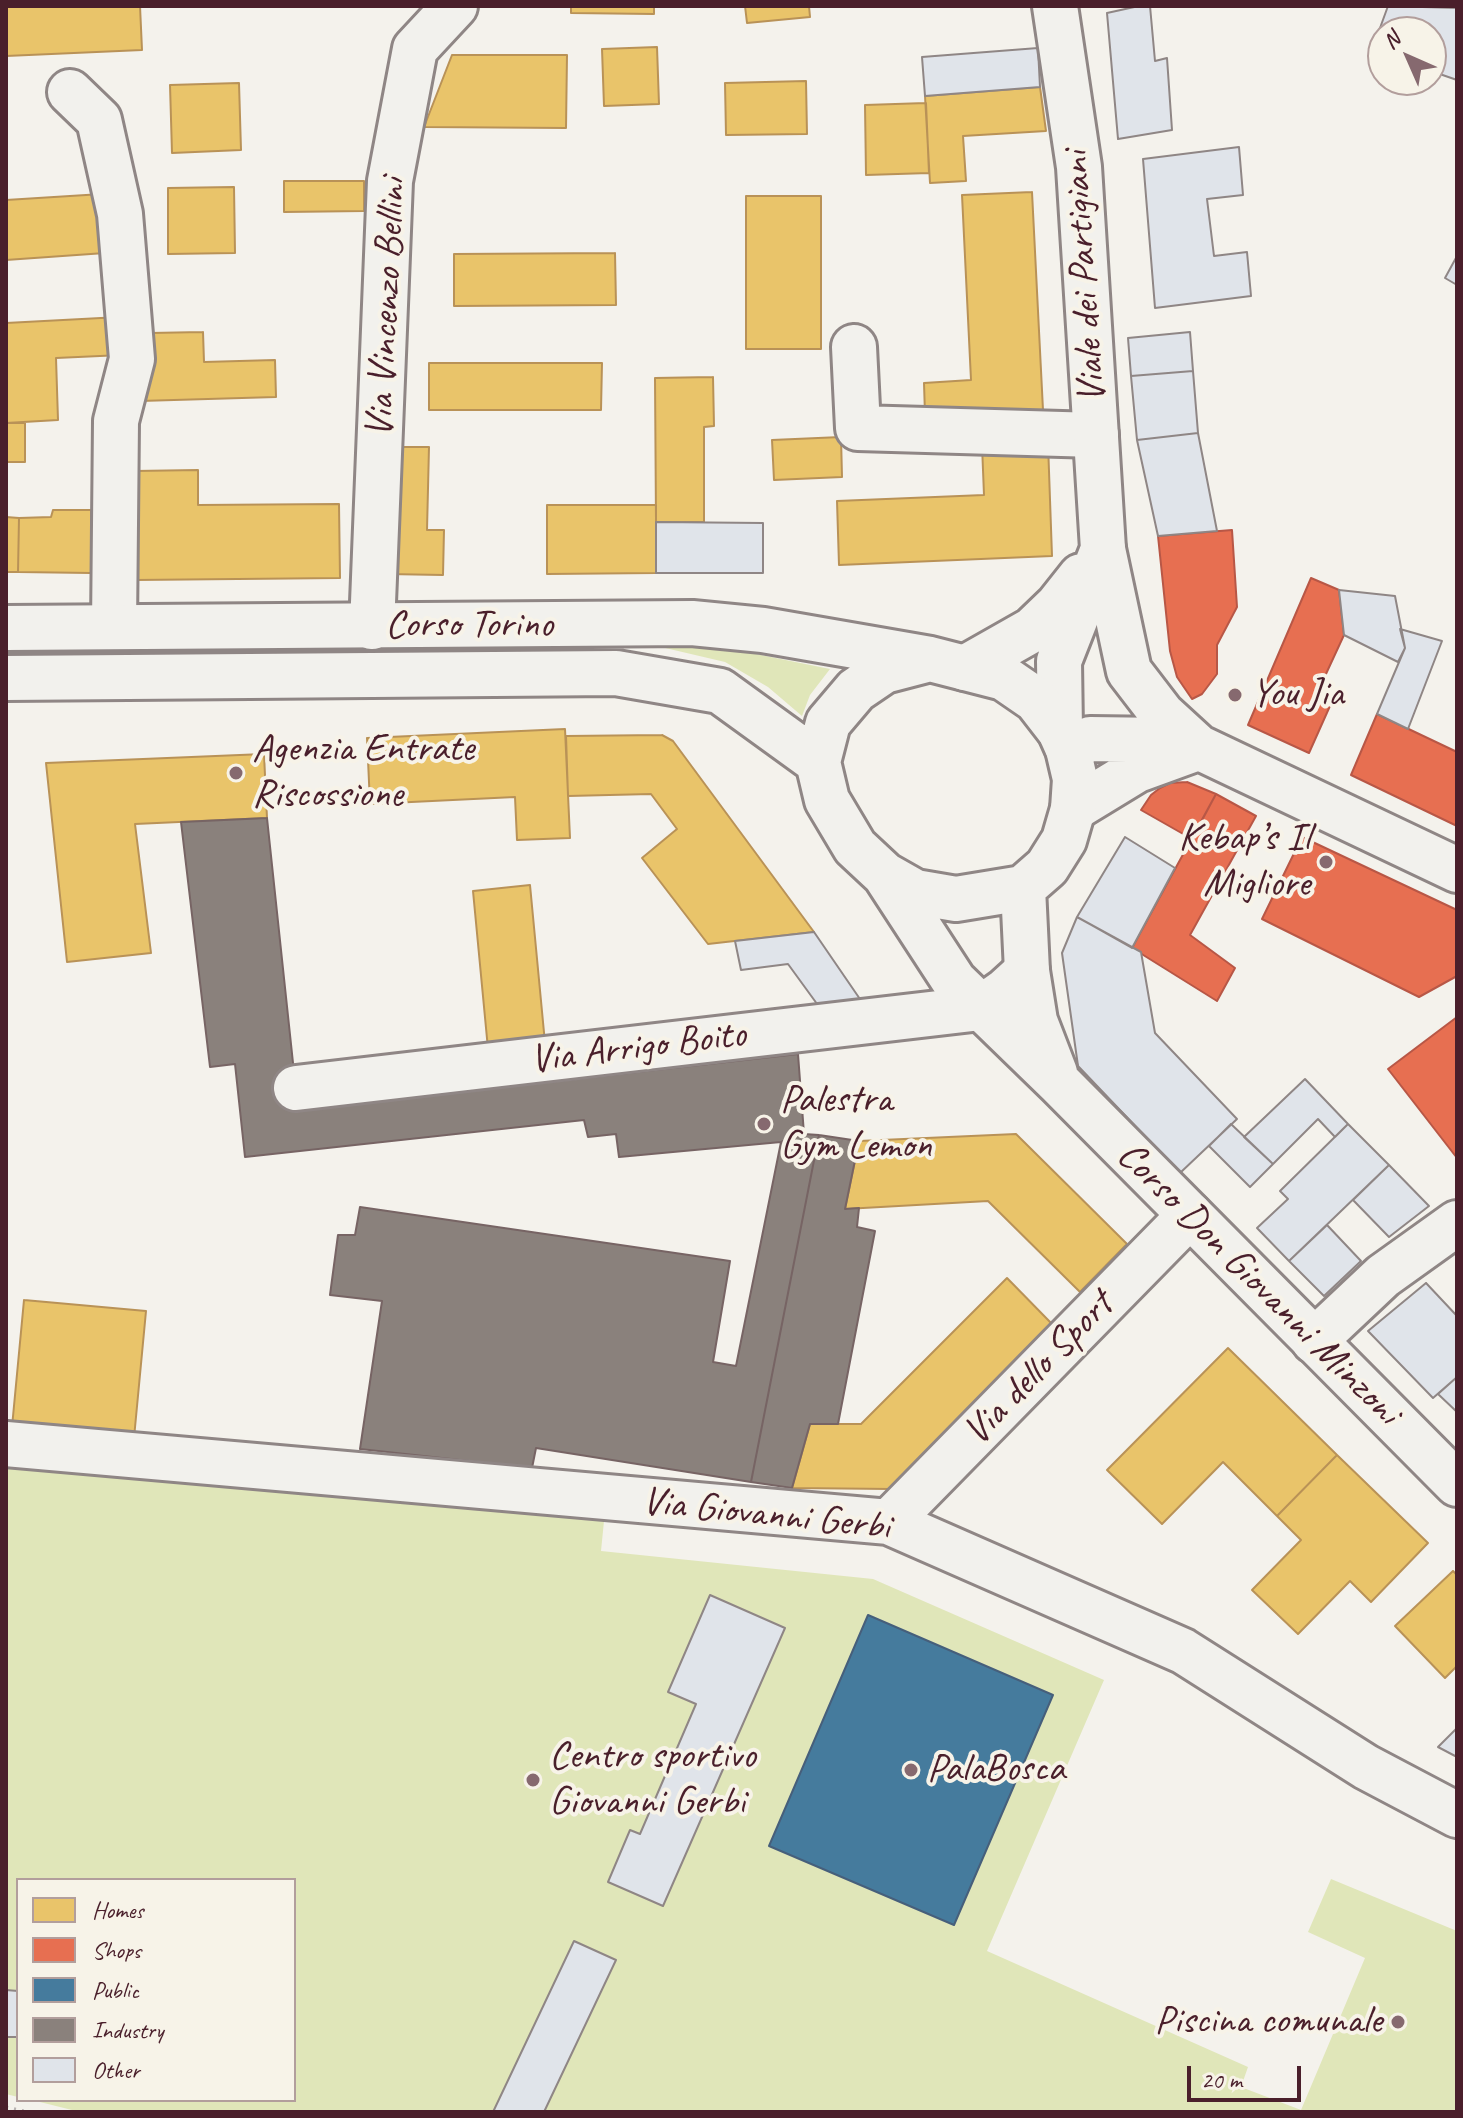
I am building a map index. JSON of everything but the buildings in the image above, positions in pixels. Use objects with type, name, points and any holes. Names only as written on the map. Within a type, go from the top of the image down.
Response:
[{"type":"street","name":"Via Vincenzo Bellini","points":[[372,627],[390,181],[415,49],[455,6]]},
{"type":"street","name":"Viale dei Partigiani","points":[[1055,6],[1079,167],[1103,549],[1059,661],[1064,740]]},
{"type":"street","points":[[70,92],[99,120],[121,228],[132,359],[116,421],[114,627]]},
{"type":"street","points":[[854,347],[858,428],[1096,435]]},
{"type":"street","points":[[948,664],[1004,678],[1036,700],[1064,740],[1075,779],[1073,809],[1064,840],[1047,867],[1023,888],[956,899],[915,892],[885,875],[855,847],[827,800],[818,762],[828,723],[856,690],[884,671],[948,664],[1032,630],[1058,605],[1103,549]]},
{"type":"street","points":[[1103,549],[1129,671],[1162,714],[1198,747]]},
{"type":"street","name":"Corso Torino","points":[[6,628],[692,623],[763,630],[948,664]]},
{"type":"street","name":"Corso Torino","points":[[6,678],[616,673],[720,691],[818,762]]},
{"type":"street","points":[[1064,740],[1165,740],[1198,747],[1457,870]]},
{"type":"street","points":[[1073,809],[1137,770],[1198,747]]},
{"type":"street","name":"Corso Don Giovanni Minzoni","points":[[885,875],[954,981],[1457,1484]]},
{"type":"street","name":"Corso Don Giovanni Minzoni","points":[[1023,888],[1027,971],[1035,1021],[1059,1083]]},
{"type":"street","points":[[981,1008],[1027,971]]},
{"type":"street","name":"Via Arrigo Boito","points":[[296,1088],[981,1008]]},
{"type":"street","name":"Via dello Sport","points":[[889,1522],[1190,1215]]},
{"type":"street","points":[[1314,1341],[1383,1276],[1457,1223]]},
{"type":"street","name":"Via Giovanni Gerbi","points":[[6,1444],[889,1522],[1183,1651],[1366,1767],[1457,1815]]},
{"type":"path","points":[[6,2108],[24,2112]]},
{"type":"green space","points":[[641,643],[641,647],[68,653],[68,649]]},
{"type":"green space","points":[[661,643],[746,652],[830,669],[810,695],[802,716],[768,687],[725,662],[661,647]]},
{"type":"green space","name":"Centro sportivo Giovanni Gerbi","points":[[6,1468],[604,1521],[601,1551],[873,1579],[1104,1680],[987,1951],[1248,2067],[1241,2087],[1301,2110],[1365,1958],[1308,1932],[1331,1879],[1457,1931],[1457,2112],[80,2112],[40,2102],[296,2102],[296,1878],[16,1878],[16,2096],[6,2094]]},
{"type":"place","name":"You Jia","points":[[1235,695]]},
{"type":"place","name":"Agenzia Entrate Riscossione","points":[[236,773]]},
{"type":"place","name":"Kebap’s Il Migliore","points":[[1326,862]]},
{"type":"place","name":"Palestra Gym Lemon","points":[[764,1124]]},
{"type":"place","name":"PalaBosca","points":[[911,1770]]},
{"type":"place","name":"Centro sportivo Giovanni Gerbi","points":[[533,1780]]},
{"type":"place","name":"Piscina comunale","points":[[1398,2022]]}]
